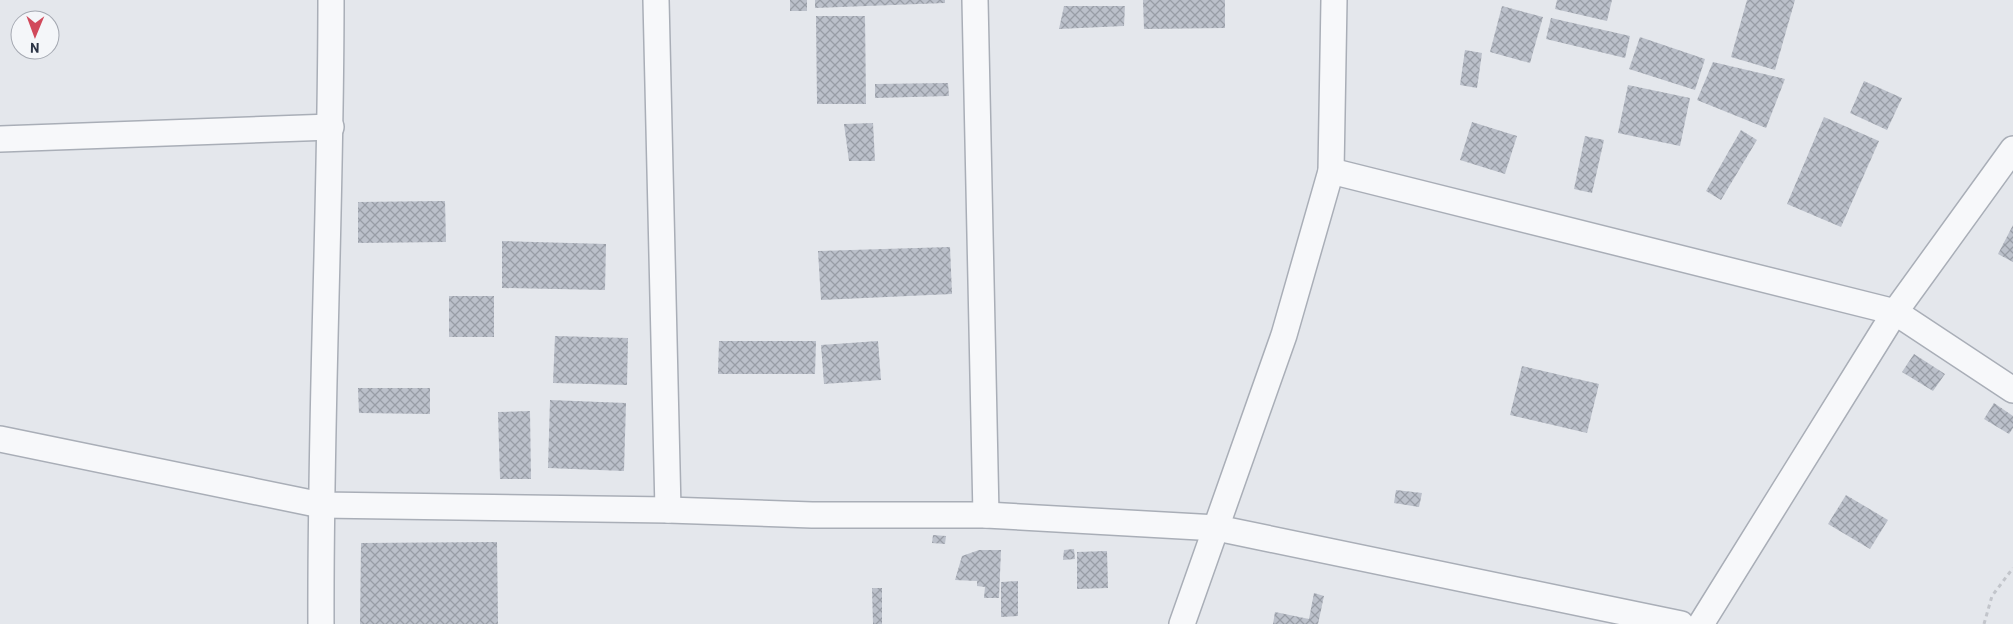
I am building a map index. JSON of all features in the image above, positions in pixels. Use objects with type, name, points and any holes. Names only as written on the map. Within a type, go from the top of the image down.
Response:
[{"type":"street","points":[[321,624],[320,505],[331,127],[331,0]]},
{"type":"street","points":[[656,0],[668,510]]},
{"type":"street","points":[[976,0],[986,515]]},
{"type":"street","points":[[1182,624],[1284,335],[1331,171],[1334,0]]},
{"type":"street","points":[[0,139],[331,127]]},
{"type":"street","points":[[1701,624],[1895,312],[2013,149]]},
{"type":"street","points":[[1331,171],[1895,312],[2013,390]]},
{"type":"street","points":[[0,439],[320,505],[668,510],[812,515],[986,515],[1217,528],[1681,624]]},
{"type":"path","points":[[1984,624],[1992,596],[2013,568]]},
{"type":"building","points":[[790,0],[807,0],[807,11],[790,11]]},
{"type":"building","points":[[815,0],[945,0],[945,3],[815,8]]},
{"type":"building","points":[[1143,0],[1225,0],[1225,28],[1144,29]]},
{"type":"building","points":[[1557,0],[1612,0],[1607,21],[1555,9]]},
{"type":"building","points":[[1747,0],[1795,0],[1775,70],[1731,57]]},
{"type":"building","points":[[1064,6],[1125,6],[1124,26],[1059,29]]},
{"type":"building","points":[[1502,6],[1543,17],[1530,63],[1490,52]]},
{"type":"building","points":[[816,16],[865,16],[866,104],[817,104]]},
{"type":"building","points":[[1551,18],[1630,36],[1625,58],[1546,39]]},
{"type":"building","points":[[1640,37],[1705,59],[1695,90],[1629,69]]},
{"type":"building","points":[[1465,50],[1482,53],[1477,88],[1460,85]]},
{"type":"building","points":[[1713,62],[1785,79],[1766,128],[1697,100]]},
{"type":"building","points":[[1864,81],[1902,98],[1887,130],[1850,113]]},
{"type":"building","points":[[948,83],[949,96],[875,98],[875,84]]},
{"type":"building","points":[[1628,85],[1690,98],[1680,146],[1618,133]]},
{"type":"building","points":[[1824,117],[1879,141],[1841,227],[1787,204]]},
{"type":"building","points":[[1472,122],[1517,136],[1505,174],[1460,160]]},
{"type":"building","points":[[873,123],[875,161],[849,161],[844,124]]},
{"type":"building","points":[[1741,130],[1757,140],[1721,200],[1706,191]]},
{"type":"building","points":[[1585,136],[1604,140],[1592,193],[1574,189]]},
{"type":"building","points":[[445,201],[446,242],[358,243],[358,202]]},
{"type":"building","points":[[2013,225],[2013,262],[1998,254]]},
{"type":"building","points":[[502,241],[606,244],[605,290],[502,288]]},
{"type":"building","points":[[950,247],[952,294],[821,300],[818,251]]},
{"type":"building","points":[[449,296],[494,296],[494,337],[449,337]]},
{"type":"building","points":[[555,336],[628,338],[627,385],[553,383]]},
{"type":"building","points":[[719,341],[816,341],[815,374],[718,374]]},
{"type":"building","points":[[878,341],[881,380],[824,384],[821,345]]},
{"type":"building","points":[[1914,354],[1945,374],[1933,391],[1902,372]]},
{"type":"building","points":[[1522,366],[1599,384],[1587,433],[1510,415]]},
{"type":"building","points":[[358,388],[430,388],[430,414],[359,413]]},
{"type":"building","points":[[550,400],[626,403],[624,471],[548,468]]},
{"type":"building","points":[[1994,403],[2013,416],[2013,428],[2009,434],[1984,419]]},
{"type":"building","points":[[530,411],[531,479],[500,479],[498,412]]},
{"type":"building","points":[[1396,490],[1422,493],[1419,507],[1394,503]]},
{"type":"building","points":[[1846,495],[1888,520],[1870,549],[1828,524]]},
{"type":"building","points":[[933,535],[946,536],[945,544],[932,543]]},
{"type":"building","points":[[497,542],[498,624],[360,624],[361,543]]},
{"type":"building","points":[[1074,549],[1075,559],[1063,560],[1064,550]]},
{"type":"building","points":[[979,550],[1001,550],[999,598],[984,598],[985,587],[977,586],[977,581],[955,580],[962,556]]},
{"type":"building","points":[[1107,551],[1108,588],[1077,589],[1077,552]]},
{"type":"building","points":[[1018,581],[1018,616],[1001,617],[1001,582]]},
{"type":"building","points":[[872,588],[882,588],[882,624],[873,624]]},
{"type":"building","points":[[1314,593],[1324,596],[1318,624],[1273,624],[1275,612],[1309,619]]}]
